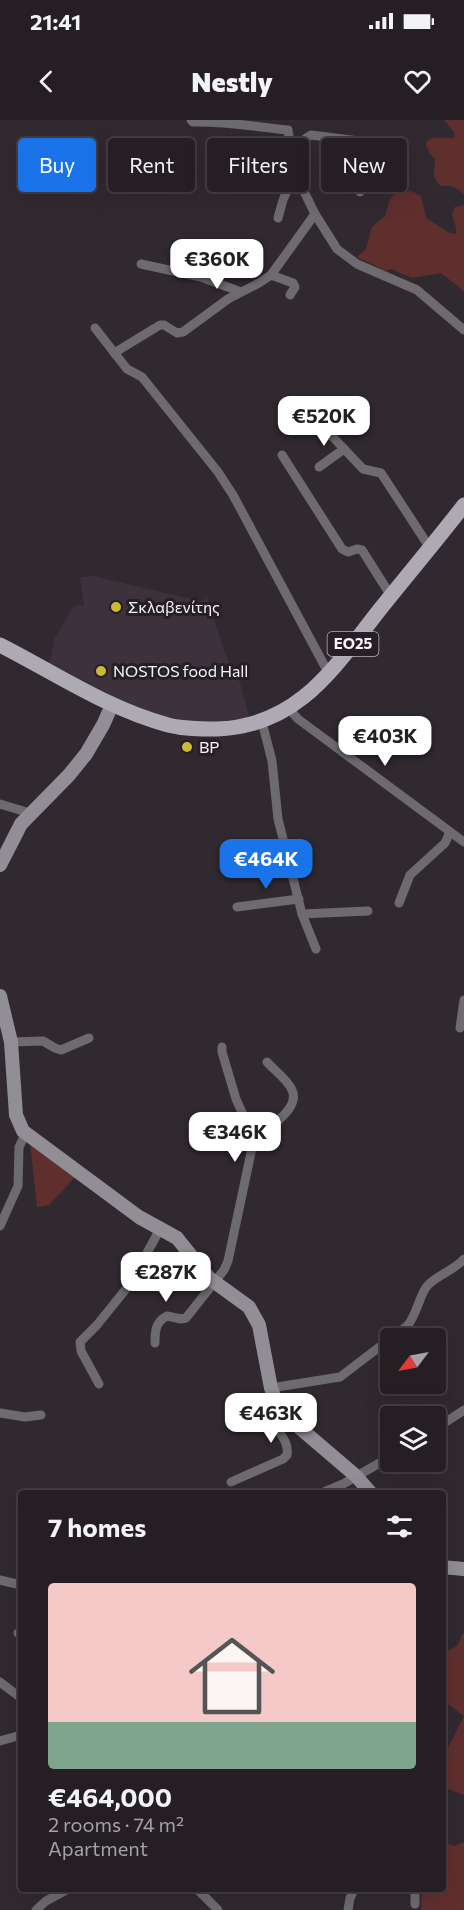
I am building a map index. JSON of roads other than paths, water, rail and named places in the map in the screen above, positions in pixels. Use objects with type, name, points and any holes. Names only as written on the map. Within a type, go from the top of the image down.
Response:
[{"type":"main road","name":"ΕΟ25","points":[[0,645],[112,705],[152,720],[191,729],[236,728],[262,722],[290,709],[312,692],[329,674],[464,505]]},
{"type":"street","points":[[191,120],[193,122],[227,121],[244,126],[288,130]]},
{"type":"street","points":[[289,138],[288,130],[293,120]]},
{"type":"street","points":[[306,138],[311,135],[336,138]]},
{"type":"street","points":[[278,218],[287,192]]},
{"type":"street","points":[[304,192],[337,249],[357,264],[417,290],[464,330]]},
{"type":"street","points":[[114,352],[160,325],[177,333],[183,332],[228,299],[271,275],[315,214]]},
{"type":"street","points":[[141,264],[201,277],[241,292]]},
{"type":"street","points":[[271,275],[293,283],[295,287],[290,295]]},
{"type":"street","points":[[95,328],[128,369],[142,377],[218,472],[254,531],[329,674]]},
{"type":"street","points":[[315,418],[364,470],[378,471],[382,474],[430,548]]},
{"type":"street","points":[[319,467],[344,449]]},
{"type":"street","points":[[282,455],[342,549],[348,552],[362,550],[391,596]]},
{"type":"street","points":[[0,865],[13,837],[30,813],[78,765],[92,746],[112,705]]},
{"type":"street","points":[[290,709],[298,719],[464,842]]},
{"type":"street","points":[[262,722],[272,761],[278,819],[302,914],[315,949]]},
{"type":"street","points":[[0,804],[30,813]]},
{"type":"street","points":[[399,903],[410,874],[445,843],[450,832]]},
{"type":"street","points":[[237,907],[299,899]]},
{"type":"street","points":[[302,914],[368,911]]},
{"type":"street","points":[[0,996],[11,1042],[16,1115],[19,1125],[26,1133],[122,1205],[180,1240],[201,1270],[213,1282],[246,1303],[254,1314],[264,1347],[273,1395],[287,1417],[356,1476],[368,1490]]},
{"type":"street","points":[[460,1028],[464,1000]]},
{"type":"street","points":[[11,1042],[43,1041],[59,1050],[89,1038]]},
{"type":"street","points":[[222,1047],[236,1099],[255,1141]]},
{"type":"street","points":[[155,1343],[155,1329],[160,1320],[167,1316],[186,1318],[224,1270],[255,1141],[293,1103],[292,1089],[267,1062]]},
{"type":"street","points":[[0,1226],[18,1186],[19,1147],[26,1133]]},
{"type":"street","points":[[99,1384],[81,1351],[80,1341],[130,1284],[160,1229]]},
{"type":"street","points":[[273,1395],[340,1377],[350,1370],[407,1326],[414,1318],[427,1285],[464,1259]]},
{"type":"street","points":[[231,1482],[283,1459],[287,1455],[287,1446],[270,1414],[273,1395]]},
{"type":"street","points":[[446,1422],[464,1410]]},
{"type":"street","points":[[0,1413],[25,1417],[41,1415]]},
{"type":"street","points":[[328,1490],[380,1463]]},
{"type":"street","points":[[446,1567],[464,1569]]},
{"type":"street","points":[[0,1580],[18,1584]]},
{"type":"street","points":[[0,1682],[18,1696]]},
{"type":"street","points":[[0,1741],[18,1737]]},
{"type":"street","points":[[36,1910],[45,1901],[62,1892]]},
{"type":"street","points":[[200,1892],[218,1910]]},
{"type":"street","points":[[348,1910],[353,1892]]},
{"type":"street","points":[[415,1892],[415,1904]]},
{"type":"place","name":"Σκλαβενίτης","points":[[116,607]]},
{"type":"place","name":"NOSTOS food Hall","points":[[101,671]]},
{"type":"place","name":"BP","points":[[187,747]]}]
